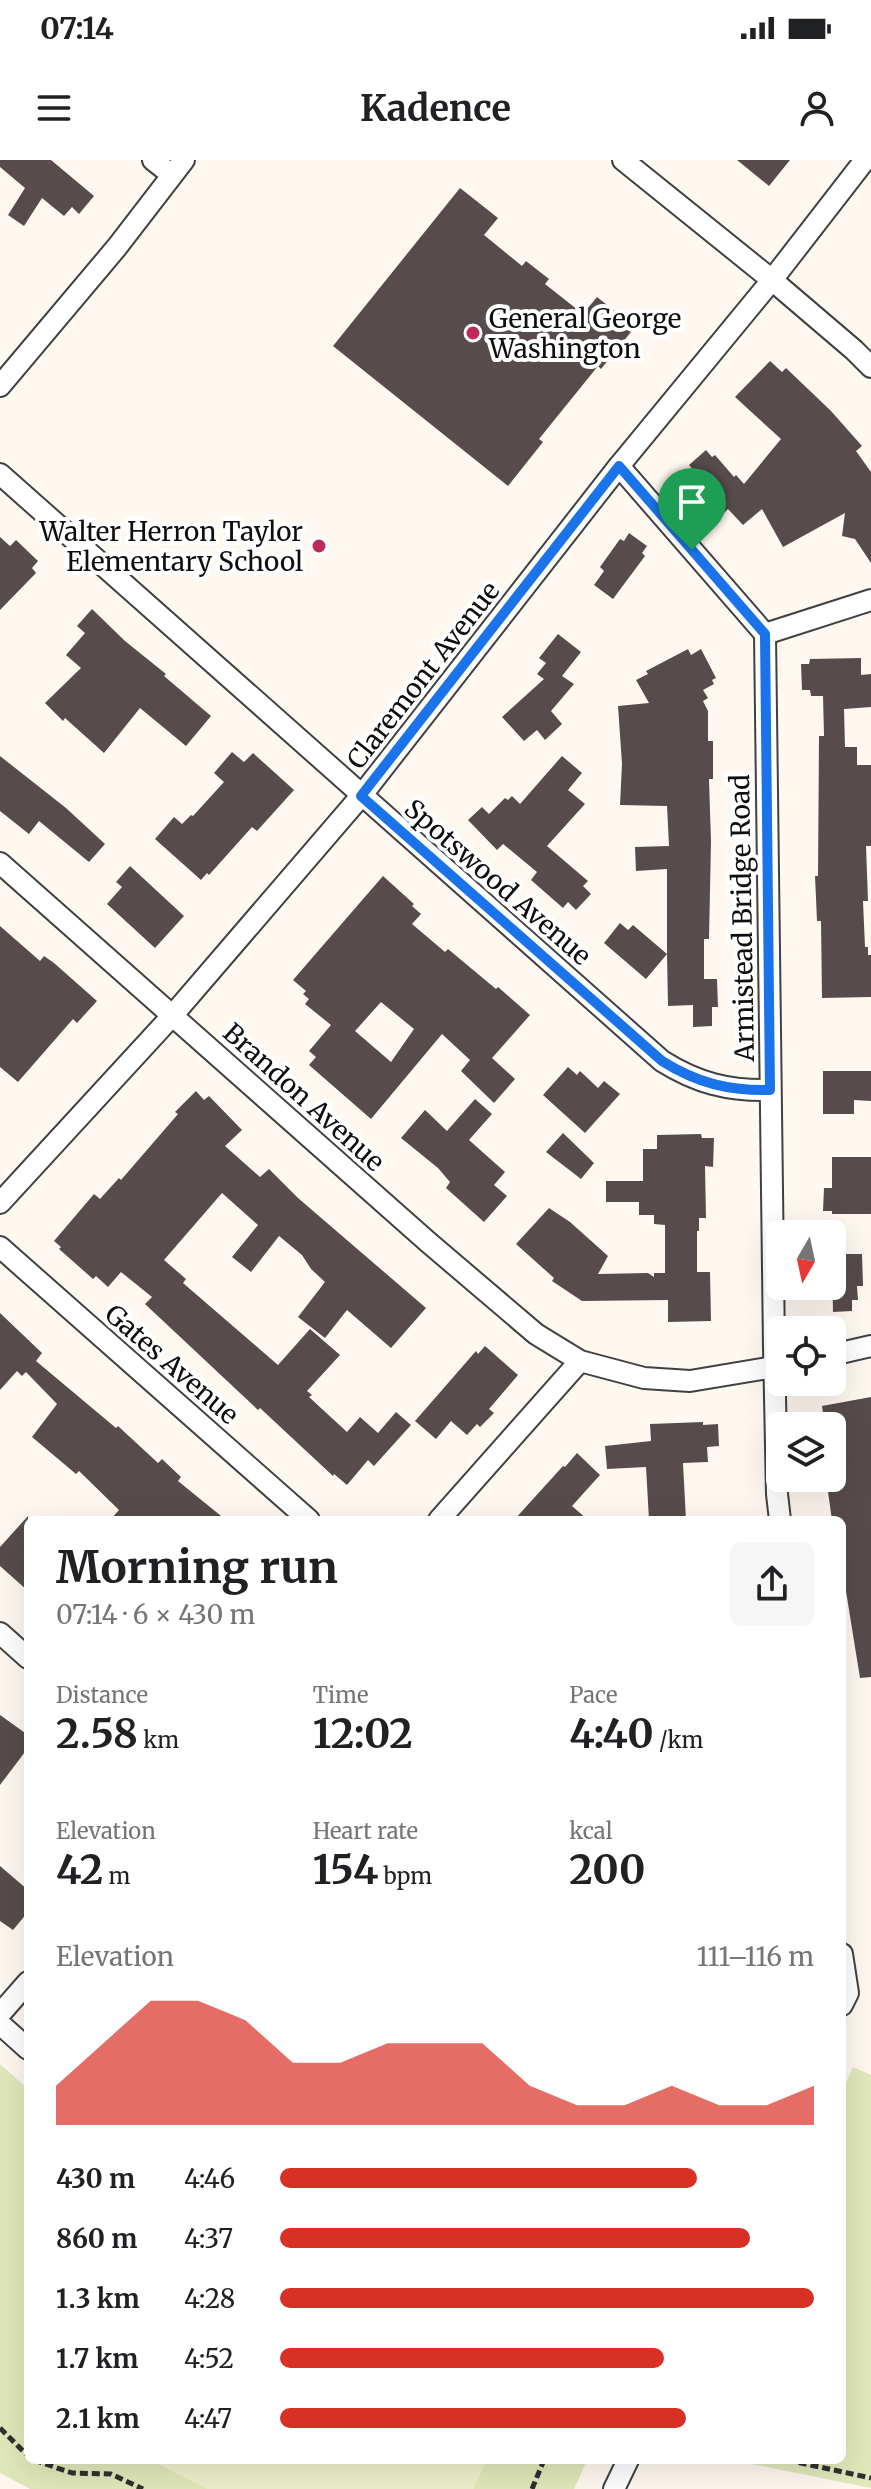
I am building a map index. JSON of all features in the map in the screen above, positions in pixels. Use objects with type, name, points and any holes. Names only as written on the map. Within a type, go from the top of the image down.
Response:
[{"type":"street","points":[[0,386],[117,247],[178,168],[153,160]]},
{"type":"street","points":[[623,160],[772,280],[871,367]]},
{"type":"street","name":"Claremont Avenue","points":[[0,1203],[172,1016],[361,796],[619,466],[772,280],[865,160]]},
{"type":"street","points":[[619,466],[765,634],[871,600]]},
{"type":"street","name":"Spotswood Avenue","points":[[0,474],[662,1061],[683,1074],[712,1085],[770,1090]]},
{"type":"street","name":"Armistead Bridge Road","points":[[765,634],[776,1316]]},
{"type":"street","name":"Brandon Avenue","points":[[0,863],[536,1334],[580,1361],[644,1378],[690,1381],[766,1369]]},
{"type":"street","name":"Gates Avenue","points":[[0,1247],[304,1516]]},
{"type":"street","points":[[846,1352],[871,1346]]},
{"type":"street","points":[[443,1516],[580,1361]]},
{"type":"street","name":"Armistead Bridge Road","points":[[777,1396],[780,1516]]},
{"type":"street","points":[[0,1633],[24,1654]]},
{"type":"street","points":[[0,2014],[24,1987]]},
{"type":"street","points":[[0,2024],[24,2045]]},
{"type":"street","points":[[614,2489],[626,2464]]},
{"type":"path","points":[[0,2428],[24,2452]]},
{"type":"path","points":[[46,2464],[72,2473],[111,2474],[143,2489]]},
{"type":"path","points":[[532,2489],[542,2464]]},
{"type":"path","points":[[806,2464],[871,2478]]},
{"type":"green space","points":[[0,2064],[24,2085],[24,2464],[585,2464],[574,2489],[30,2489],[0,2473]]},
{"type":"green space","points":[[853,2067],[871,2075],[871,2488],[752,2464],[846,2464],[846,2083]]},
{"type":"green space","points":[[158,2464],[485,2464],[473,2489],[207,2489]]},
{"type":"building","points":[[0,160],[51,160],[94,196],[79,214],[72,207],[64,216],[42,198],[24,226],[8,215],[25,188],[0,167]]},
{"type":"building","points":[[737,160],[790,160],[769,186]]},
{"type":"building","points":[[460,188],[498,218],[484,235],[522,266],[526,261],[549,279],[545,284],[583,314],[597,297],[635,327],[601,369],[598,366],[539,439],[543,442],[508,486],[333,346]]},
{"type":"building","points":[[770,361],[782,372],[786,368],[862,446],[856,451],[871,472],[871,563],[855,539],[842,536],[845,513],[783,547],[762,509],[743,525],[728,509],[724,513],[691,477],[696,473],[689,465],[706,450],[744,484],[781,439],[735,397]]},
{"type":"building","points":[[629,533],[647,546],[642,553],[645,556],[613,599],[594,585],[604,571],[600,567],[620,539],[624,541]]},
{"type":"building","points":[[0,537],[10,546],[16,540],[38,561],[32,568],[36,573],[0,610]]},
{"type":"building","points":[[92,609],[211,716],[186,746],[140,708],[104,753],[45,703],[81,668],[66,655],[85,633],[77,626]]},
{"type":"building","points":[[558,634],[581,652],[562,676],[574,684],[551,711],[562,724],[545,740],[537,730],[524,741],[502,717],[544,679],[537,674],[546,663],[539,658]]},
{"type":"building","points":[[688,649],[691,655],[701,649],[716,678],[712,680],[714,684],[703,690],[708,698],[703,701],[708,711],[708,741],[713,741],[713,779],[709,779],[709,939],[704,939],[704,979],[717,979],[718,1007],[712,1007],[712,1026],[693,1027],[693,1005],[668,1006],[667,869],[636,871],[635,847],[669,846],[667,806],[620,805],[622,764],[618,706],[649,703],[636,680],[648,674],[646,671]]},
{"type":"building","points":[[861,658],[861,675],[871,674],[871,707],[844,709],[845,747],[857,747],[857,765],[871,765],[871,846],[866,846],[868,901],[863,901],[865,947],[871,955],[871,997],[822,998],[821,921],[817,921],[815,876],[818,876],[819,736],[824,736],[823,696],[811,696],[810,690],[802,690],[801,664],[809,664],[810,659]]},
{"type":"building","points":[[232,752],[244,762],[253,753],[294,790],[257,831],[252,827],[201,880],[155,839],[174,817],[182,824],[193,816],[224,782],[214,773]]},
{"type":"building","points":[[0,756],[66,808],[105,844],[89,862],[39,821],[29,834],[0,811]]},
{"type":"building","points":[[562,756],[582,773],[568,790],[585,804],[547,846],[588,881],[583,886],[591,894],[576,910],[568,902],[563,908],[531,880],[537,872],[503,844],[497,850],[468,820],[482,807],[489,814],[505,798],[508,800],[512,796],[520,804]]},
{"type":"building","points":[[130,866],[184,916],[155,948],[107,904],[122,887],[116,882]]},
{"type":"building","points":[[383,876],[421,914],[412,924],[445,952],[448,949],[496,989],[498,987],[530,1015],[492,1058],[515,1079],[494,1103],[461,1071],[470,1060],[442,1034],[371,1119],[309,1065],[316,1057],[309,1051],[331,1025],[305,1004],[309,999],[303,994],[306,991],[293,980]],"holes":[[[381,1002],[414,1029],[391,1062],[355,1031]]]},
{"type":"building","points":[[620,923],[628,930],[633,925],[667,954],[646,979],[604,943]]},
{"type":"building","points":[[0,926],[40,961],[44,956],[54,963],[97,1001],[77,1023],[73,1019],[18,1082],[0,1067]]},
{"type":"building","points":[[568,1067],[577,1075],[580,1071],[598,1088],[604,1081],[620,1094],[585,1133],[543,1095]]},
{"type":"building","points":[[823,1071],[871,1071],[871,1101],[854,1100],[854,1114],[823,1114]]},
{"type":"building","points":[[196,1091],[204,1100],[209,1096],[242,1130],[225,1146],[260,1177],[269,1169],[298,1198],[426,1308],[391,1348],[347,1310],[325,1338],[298,1317],[325,1282],[302,1255],[279,1236],[251,1272],[232,1257],[258,1225],[222,1193],[164,1260],[186,1279],[183,1283],[278,1365],[310,1329],[340,1355],[307,1391],[312,1395],[309,1397],[347,1432],[360,1417],[378,1433],[396,1412],[411,1425],[374,1466],[368,1460],[347,1485],[333,1476],[260,1408],[258,1410],[145,1304],[152,1297],[121,1272],[108,1287],[96,1276],[93,1279],[54,1241],[94,1194],[100,1199],[119,1178],[121,1180],[178,1114],[175,1112]]},
{"type":"building","points":[[475,1099],[492,1114],[469,1140],[505,1172],[494,1185],[507,1196],[484,1222],[446,1188],[450,1182],[438,1168],[401,1138],[425,1110],[447,1131]]},
{"type":"building","points":[[563,1133],[594,1163],[581,1179],[546,1152]]},
{"type":"building","points":[[701,1134],[702,1138],[714,1138],[713,1167],[705,1166],[706,1218],[699,1218],[697,1231],[697,1272],[710,1272],[711,1321],[668,1322],[668,1300],[582,1301],[552,1281],[554,1278],[516,1244],[549,1208],[608,1256],[598,1274],[648,1273],[654,1277],[654,1273],[665,1273],[665,1225],[654,1224],[654,1215],[639,1215],[639,1202],[606,1202],[606,1181],[643,1181],[643,1149],[657,1149],[657,1135]]},
{"type":"building","points":[[832,1157],[871,1157],[871,1214],[832,1214],[832,1211],[823,1211],[824,1188],[832,1188]]},
{"type":"building","points":[[846,1254],[862,1254],[863,1286],[857,1286],[858,1300],[852,1300],[852,1311],[833,1312],[833,1300],[846,1300]]},
{"type":"building","points":[[0,1313],[42,1353],[36,1361],[116,1428],[118,1426],[158,1463],[162,1459],[181,1477],[178,1481],[221,1516],[114,1516],[119,1510],[79,1471],[76,1474],[32,1437],[57,1404],[26,1372],[22,1376],[17,1371],[0,1390]]},
{"type":"building","points":[[485,1346],[518,1375],[489,1409],[494,1413],[480,1427],[477,1424],[467,1435],[451,1421],[436,1439],[415,1421],[476,1351],[478,1354]]},
{"type":"building","points":[[871,1397],[871,1677],[860,1678],[846,1591],[846,1516],[831,1516],[828,1492],[846,1492],[846,1412],[823,1412],[822,1406]]},
{"type":"building","points":[[650,1424],[718,1424],[719,1446],[707,1447],[708,1462],[683,1463],[686,1516],[649,1516],[646,1467],[607,1469],[605,1446],[651,1441]]},
{"type":"building","points":[[577,1453],[600,1475],[572,1506],[583,1516],[518,1516],[563,1466]]},
{"type":"building","points":[[24,1520],[24,1587],[0,1566],[0,1547]]},
{"type":"building","points":[[0,1715],[24,1732],[24,1753],[0,1785]]},
{"type":"building","points":[[0,1866],[24,1887],[24,1917],[13,1930],[0,1921]]},
{"type":"place","name":"General George Washington","points":[[473,333]]},
{"type":"place","name":"Walter Herron Taylor Elementary School","points":[[319,546]]},
{"type":"route","points":[[619,466],[692,550],[765,634],[770,1090],[712,1085],[683,1074],[662,1061],[361,796],[619,466]]}]
